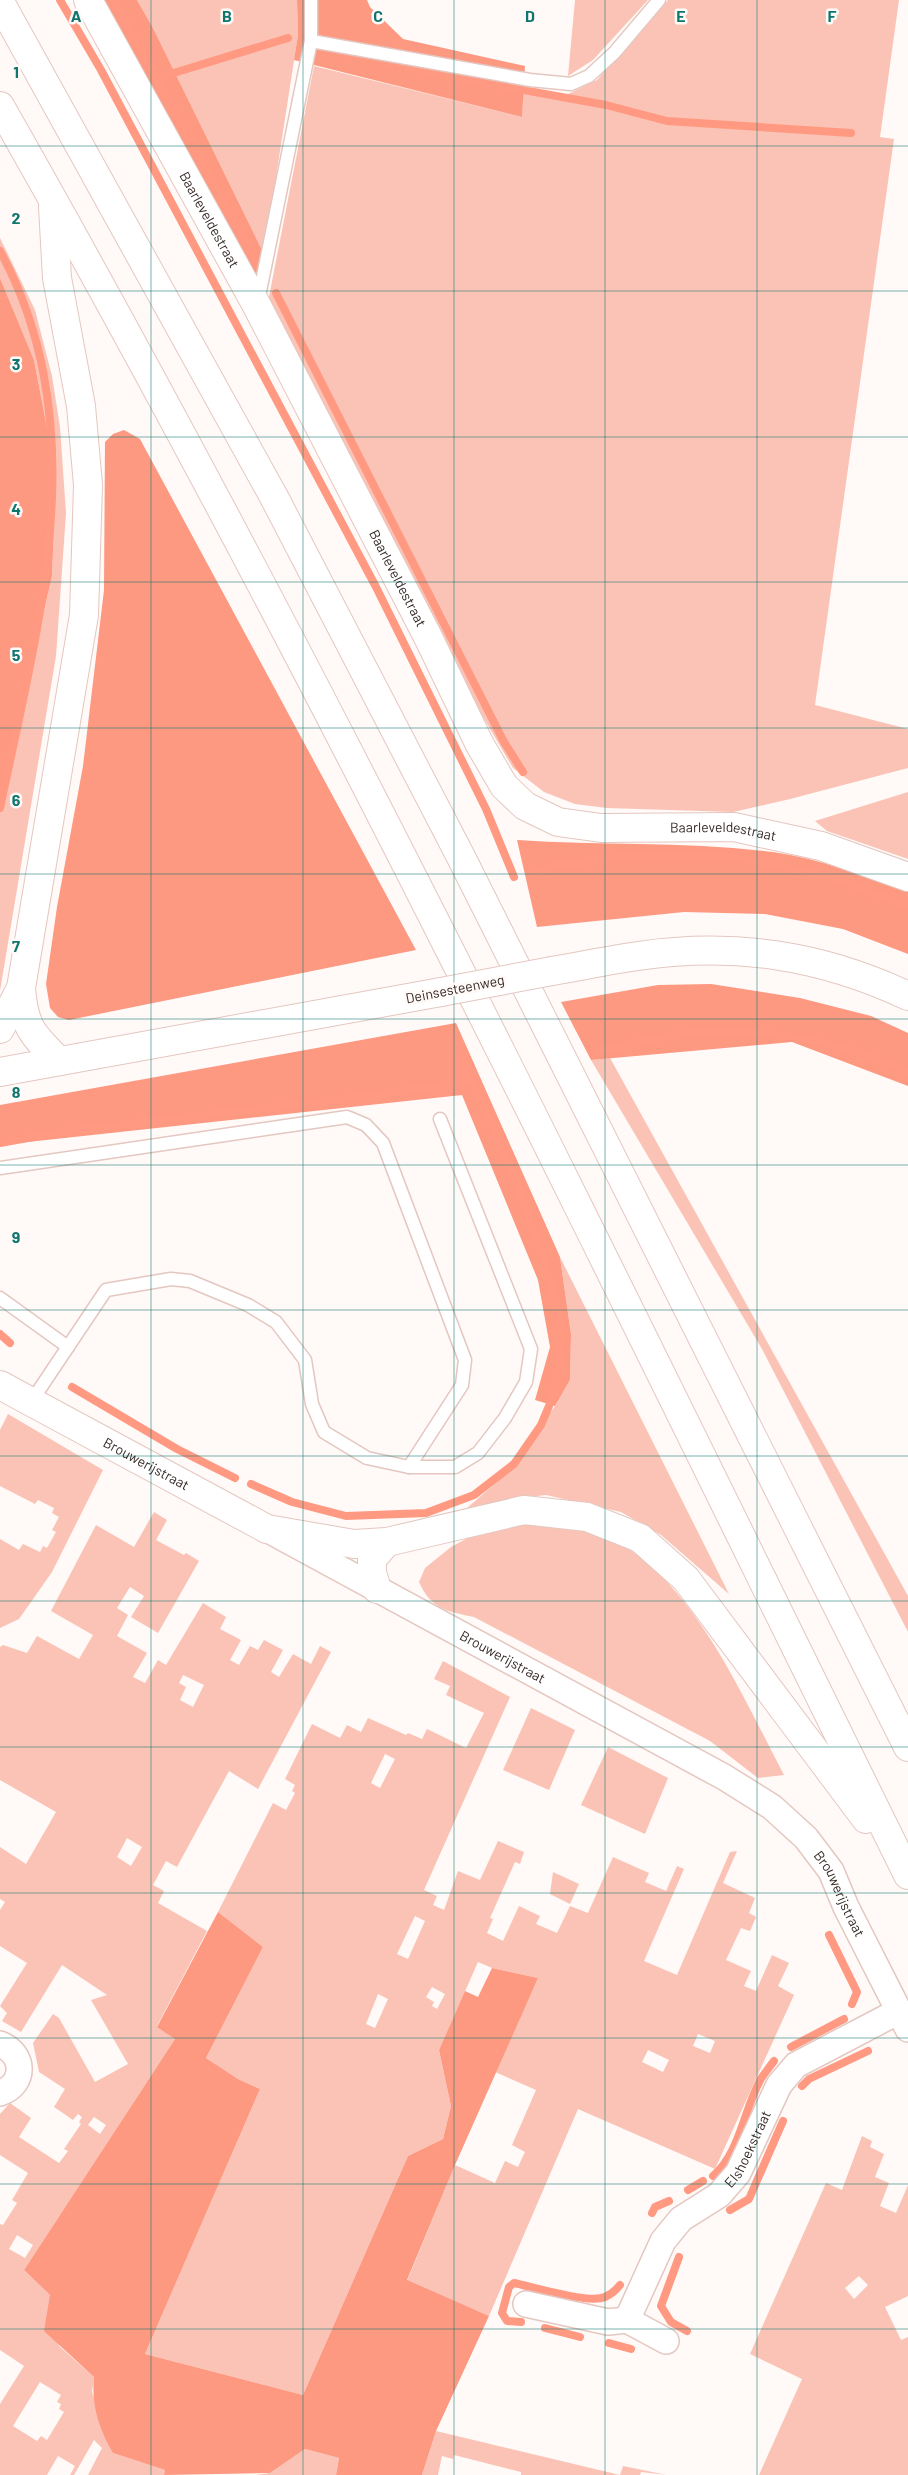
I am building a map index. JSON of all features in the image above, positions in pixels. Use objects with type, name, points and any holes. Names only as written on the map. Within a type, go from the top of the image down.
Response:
[{"type":"main road","name":"Baarleveldestraat","points":[[88,0],[257,306],[428,637],[479,743],[504,786],[525,806],[558,822],[600,828],[734,827],[821,846],[908,877]]},
{"type":"main road","points":[[0,2],[296,541],[462,859],[908,1748]]},
{"type":"main road","points":[[0,106],[52,198],[286,630],[449,947],[908,1874]]},
{"type":"main road","points":[[52,198],[57,278],[81,406],[88,484],[88,554],[84,615],[22,988],[24,1015],[37,1039],[59,1060]]},
{"type":"main road","name":"Deinsesteenweg","points":[[0,1072],[552,970],[640,956],[674,953],[704,951],[773,954],[826,964],[880,983],[908,996]]},
{"type":"main road","points":[[0,1029],[22,988]]},
{"type":"main road","name":"Brouwerijstraat","points":[[0,1385],[267,1529]]},
{"type":"main road","points":[[267,1529],[354,1544],[387,1542],[524,1510],[587,1517],[640,1538],[686,1579],[908,1874]]},
{"type":"main road","points":[[377,1589],[372,1573],[372,1559],[387,1542]]},
{"type":"street","name":"Brouwerijstraat","points":[[267,1529],[724,1777],[772,1807],[806,1838],[831,1872],[846,1907],[903,2020]]},
{"type":"street","name":"Elshoekstraat","points":[[627,2320],[663,2241],[681,2219],[718,2195],[738,2173],[779,2085],[796,2065],[903,2020]]},
{"type":"street","points":[[0,2044],[8,2047],[16,2055],[20,2067],[18,2078],[12,2087],[0,2093]]},
{"type":"street","points":[[526,2304],[608,2322],[627,2320],[666,2341]]},
{"type":"lane","points":[[257,306],[311,41],[311,0]]},
{"type":"lane","points":[[311,41],[530,80],[571,84],[589,76],[614,53],[659,0]]},
{"type":"lane","points":[[0,1168],[347,1117],[366,1125],[383,1143],[465,1360],[462,1385],[409,1468]]},
{"type":"lane","points":[[31,1402],[106,1290],[171,1279],[190,1281],[248,1305],[276,1322],[306,1360],[312,1404],[324,1432],[367,1458],[409,1468],[455,1467],[478,1454],[505,1418],[526,1382],[531,1350],[440,1119]]},
{"type":"lane","points":[[0,1298],[68,1347]]},
{"type":"shaded area","points":[[100,0],[137,0],[153,28],[264,254],[253,281]]},
{"type":"shaded area","points":[[137,0],[297,0],[298,35],[264,254],[153,28]]},
{"type":"shaded area","points":[[297,0],[367,0],[370,7],[403,39],[525,66],[522,117],[294,60],[298,35]]},
{"type":"shaded area","points":[[575,0],[648,0],[593,60],[568,76]]},
{"type":"shaded area","points":[[668,0],[899,0],[880,137],[894,139],[815,705],[908,729],[908,768],[733,812],[607,808],[575,804],[544,792],[513,768],[483,717],[268,302],[314,66],[522,117],[523,88],[566,95],[597,80]]},
{"type":"shaded area","points":[[0,238],[35,310],[52,376],[60,427],[66,513],[56,656],[0,991],[0,800],[52,576],[56,475],[34,360],[0,278]]},
{"type":"shaded area","points":[[0,278],[34,360],[56,475],[52,576],[0,800]]},
{"type":"shaded area","points":[[124,430],[140,439],[416,950],[69,1020],[58,1017],[50,1008],[46,984],[57,907],[83,766],[104,590],[105,442],[113,434]]},
{"type":"shaded area","points":[[908,792],[908,859],[827,831],[815,821]]},
{"type":"shaded area","points":[[517,840],[709,846],[773,852],[825,863],[908,891],[908,954],[843,929],[765,914],[684,912],[537,927]]},
{"type":"shaded area","points":[[711,984],[800,998],[871,1016],[908,1033],[908,1086],[792,1042],[591,1060],[561,1002],[658,985]]},
{"type":"shaded area","points":[[456,1023],[560,1257],[571,1334],[570,1380],[555,1406],[535,1400],[550,1347],[538,1280],[462,1095],[0,1145],[0,1105]]},
{"type":"shaded area","points":[[610,1058],[908,1596],[908,1632],[762,1349],[591,1060]]},
{"type":"shaded area","points":[[560,1257],[729,1594],[661,1535],[621,1512],[546,1495],[467,1508],[504,1476],[555,1406],[570,1380],[571,1334]]},
{"type":"shaded area","points":[[8,1414],[103,1470],[52,1572],[19,1619],[0,1628],[0,1539],[19,1550],[23,1544],[40,1552],[43,1546],[47,1548],[56,1532],[52,1530],[59,1517],[52,1513],[54,1508],[38,1500],[35,1504],[0,1486],[0,1430]]},
{"type":"shaded area","points":[[154,1512],[167,1520],[156,1540],[199,1561],[158,1633],[131,1617],[144,1596],[130,1587],[117,1608],[128,1615],[117,1636],[147,1653],[133,1677],[145,1683],[158,1660],[166,1665],[203,1603],[226,1617],[220,1629],[241,1640],[230,1660],[239,1665],[250,1646],[258,1650],[264,1640],[283,1650],[271,1672],[279,1677],[293,1654],[311,1664],[320,1646],[331,1652],[258,1789],[229,1771],[177,1867],[166,1861],[153,1885],[164,1891],[158,1903],[207,1931],[157,2026],[175,2039],[24,2270],[50,2295],[59,2346],[94,2377],[92,2392],[113,2453],[165,2470],[164,2475],[88,2475],[102,2448],[94,2440],[74,2475],[70,2475],[75,2466],[58,2456],[47,2475],[0,2475],[0,2404],[24,2366],[0,2350],[0,2224],[3,2225],[17,2203],[12,2200],[28,2173],[0,2155],[0,2114],[10,2103],[31,2118],[19,2137],[59,2163],[68,2151],[64,2149],[81,2124],[79,2122],[82,2117],[78,2114],[73,2120],[54,2107],[65,2089],[39,2072],[33,2043],[53,2014],[59,2018],[95,2082],[128,2064],[91,2000],[107,1995],[62,1965],[21,2032],[2,2021],[7,2013],[0,2006],[27,1963],[0,1946],[0,1910],[5,1902],[0,1899],[0,1847],[26,1864],[56,1812],[0,1780],[0,1647],[3,1645],[27,1653],[37,1636],[79,1659],[93,1635],[51,1611],[96,1525],[134,1547]],"holes":[[[183,1675],[204,1685],[193,1707],[180,1700],[186,1687],[179,1683]],[[127,1838],[142,1847],[131,1866],[117,1857]],[[94,2117],[106,2125],[100,2134],[88,2125]],[[17,2235],[33,2245],[25,2258],[9,2249]],[[40,2382],[61,2395],[57,2402],[61,2404],[59,2409],[64,2412],[47,2440],[41,2436],[37,2441],[13,2426]]]},
{"type":"shaded area","points":[[535,1523],[586,1530],[615,1541],[643,1560],[669,1584],[693,1613],[734,1678],[784,1775],[758,1778],[710,1741],[474,1617],[455,1613],[440,1607],[424,1591],[419,1582],[425,1568],[451,1547],[475,1534],[500,1525]]},
{"type":"shaded area","points":[[443,1661],[510,1697],[424,1890],[437,1896],[433,1905],[444,1910],[458,1871],[480,1880],[498,1841],[524,1852],[520,1864],[515,1862],[490,1918],[493,1919],[487,1933],[503,1941],[519,1906],[540,1916],[536,1924],[557,1933],[570,1906],[588,1913],[613,1857],[649,1873],[645,1882],[666,1891],[677,1866],[684,1869],[644,1961],[677,1975],[730,1852],[737,1851],[723,1883],[755,1898],[749,1913],[756,1917],[750,1931],[741,1928],[726,1960],[751,1971],[744,1986],[756,1991],[772,1955],[789,1963],[778,1986],[794,1995],[715,2169],[578,2109],[489,2316],[407,2281],[455,2165],[495,2183],[505,2161],[518,2167],[525,2152],[512,2145],[536,2090],[495,2072],[538,1978],[492,1968],[478,1962],[439,2050],[451,2106],[443,2139],[408,2156],[303,2395],[145,2354],[260,2089],[238,2079],[206,2058],[263,1947],[218,1912],[273,1803],[286,1810],[295,1793],[292,1791],[295,1785],[285,1779],[312,1724],[340,1738],[347,1725],[361,1732],[368,1718],[406,1735],[408,1733],[422,1739],[427,1729],[466,1748],[484,1713],[446,1695],[450,1686],[434,1679]],"holes":[[[385,1754],[395,1759],[380,1788],[371,1783]],[[415,1916],[425,1921],[408,1959],[397,1954]],[[432,1987],[445,1994],[437,2009],[432,2006],[434,2002],[426,1997]],[[378,1994],[388,1999],[375,2028],[366,2024]],[[698,2034],[715,2041],[710,2053],[693,2046]],[[648,2050],[669,2060],[663,2072],[642,2062]]]},
{"type":"shaded area","points":[[531,1708],[575,1730],[549,1790],[503,1770]]},
{"type":"shaded area","points":[[608,1747],[668,1778],[645,1834],[581,1805]]},
{"type":"shaded area","points":[[553,1872],[579,1884],[570,1904],[550,1894]]},
{"type":"shaded area","points":[[218,1912],[263,1947],[206,2058],[238,2079],[260,2089],[145,2354],[303,2395],[408,2156],[443,2139],[451,2106],[439,2050],[465,1991],[478,1997],[492,1968],[538,1978],[455,2165],[407,2280],[489,2316],[436,2431],[422,2475],[336,2475],[339,2458],[305,2449],[270,2473],[164,2475],[165,2470],[113,2453],[97,2416],[93,2387],[94,2377],[44,2331],[50,2295],[24,2270],[175,2039],[157,2027]]},
{"type":"shaded area","points":[[862,2136],[872,2141],[870,2147],[884,2154],[875,2177],[889,2183],[880,2206],[896,2213],[908,2185],[908,2296],[885,2307],[901,2340],[908,2337],[908,2475],[759,2475],[802,2379],[750,2354],[826,2183],[842,2190]],"holes":[[[859,2276],[868,2285],[854,2299],[845,2288]]]},
{"type":"shaded area","points":[[436,2431],[620,2475],[521,2475],[521,2472],[454,2455],[453,2459],[442,2456],[438,2475],[422,2475]]},
{"type":"shaded area","points":[[305,2449],[339,2458],[336,2475],[256,2475],[270,2473]]},
{"type":"shaded area","points":[[623,2466],[666,2475],[641,2472],[640,2475],[620,2475]]},
{"type":"waterway","points":[[60,0],[101,70],[376,587],[486,809],[514,877]]},
{"type":"waterway","points":[[114,0],[257,263]]},
{"type":"waterway","points":[[164,76],[288,38]]},
{"type":"waterway","points":[[344,53],[479,82],[606,105],[667,121],[851,133]]},
{"type":"waterway","points":[[0,251],[29,318],[46,387],[52,457],[50,527],[42,598],[30,669],[0,808]]},
{"type":"waterway","points":[[276,293],[504,742],[523,772]]},
{"type":"waterway","points":[[538,872],[553,866],[644,854],[738,858],[831,877],[908,906]]},
{"type":"waterway","points":[[600,1051],[692,1033],[757,1033],[809,1040],[835,1046],[885,1062],[908,1073]]},
{"type":"waterway","points":[[251,1484],[292,1502],[346,1516],[426,1513],[474,1495],[514,1464],[541,1425],[554,1394],[563,1335],[549,1276],[517,1183],[465,1064]]},
{"type":"waterway","points":[[0,1143],[61,1132],[360,1097],[472,1081]]},
{"type":"waterway","points":[[0,1334],[10,1343]]},
{"type":"waterway","points":[[72,1387],[177,1449],[235,1478]]},
{"type":"waterway","points":[[829,1935],[857,1992],[852,2004]]},
{"type":"waterway","points":[[791,2047],[844,2019]]},
{"type":"waterway","points":[[802,2086],[809,2079],[868,2051]]},
{"type":"waterway","points":[[713,2176],[730,2155],[756,2089],[774,2061]]},
{"type":"waterway","points":[[730,2210],[749,2199],[783,2121]]},
{"type":"waterway","points":[[688,2190],[703,2181]]},
{"type":"waterway","points":[[652,2213],[655,2207],[669,2201]]},
{"type":"waterway","points":[[679,2257],[661,2306],[671,2322],[687,2331]]},
{"type":"waterway","points":[[521,2322],[507,2321],[502,2313],[509,2287],[514,2283],[574,2297],[597,2299],[610,2295],[620,2285]]},
{"type":"waterway","points":[[545,2328],[580,2337]]},
{"type":"waterway","points":[[609,2343],[631,2349]]}]
